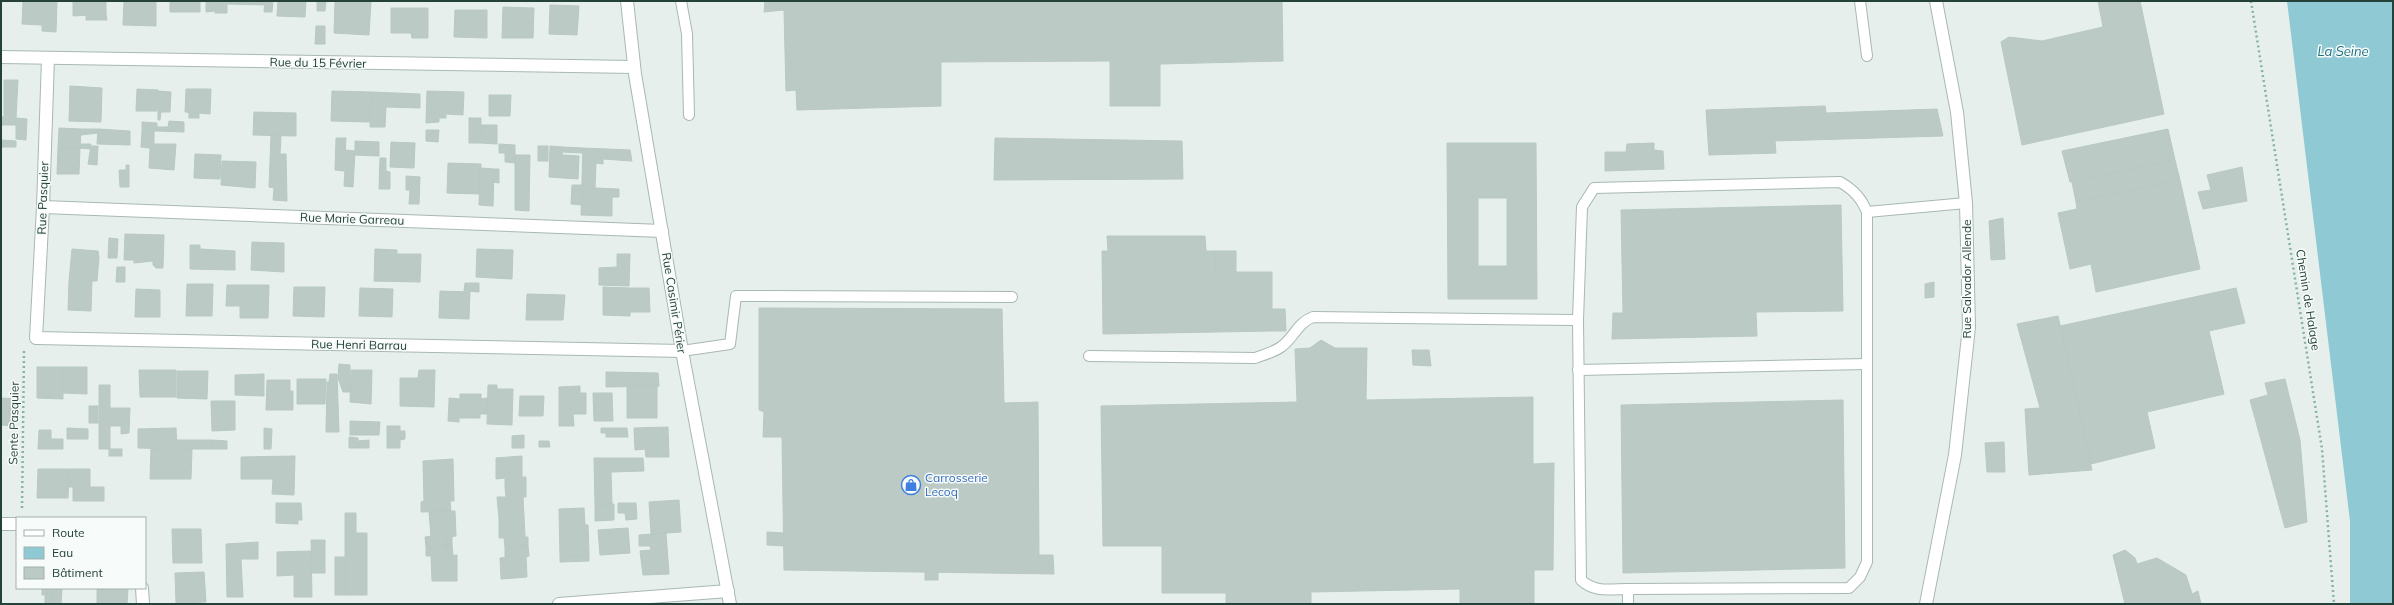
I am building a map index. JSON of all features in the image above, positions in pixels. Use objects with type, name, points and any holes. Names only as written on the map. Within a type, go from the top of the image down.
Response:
[{"type":"street","name":"Rue Casimir Périer","points":[[627,1],[634,67],[682,351],[730,604]]},
{"type":"street","name":"Rue Salvador Allende","points":[[1926,604],[1955,455],[1969,327],[1966,203],[1957,112],[1936,1]]},
{"type":"street","name":"Rue du 15 Février","points":[[1,58],[634,67]]},
{"type":"street","name":"Rue Pasquier","points":[[36,338],[43,207],[48,58]]},
{"type":"street","name":"Rue Marie Garreau","points":[[43,207],[662,231]]},
{"type":"street","name":"Rue Henri Barrau","points":[[36,338],[682,351]]},
{"type":"street","points":[[1,524],[16,524]]},
{"type":"street","points":[[142,589],[143,604]]},
{"type":"street","points":[[559,604],[728,591]]},
{"type":"lane","points":[[681,1],[687,34],[689,115]]},
{"type":"lane","points":[[1860,1],[1867,56]]},
{"type":"lane","points":[[1840,182],[1853,189],[1862,200],[1868,212],[1867,562],[1860,577],[1849,588],[1597,590],[1589,588],[1581,580],[1578,320],[1582,207],[1594,188],[1840,182]]},
{"type":"lane","points":[[1868,212],[1966,203]]},
{"type":"lane","points":[[682,351],[730,344],[736,296],[1012,297]]},
{"type":"lane","points":[[1089,356],[1254,358],[1280,348],[1288,341],[1303,321],[1313,317],[1578,320]]},
{"type":"lane","points":[[1578,370],[1867,364]]},
{"type":"lane","points":[[1628,589],[1628,604]]},
{"type":"path","name":"Chemin de Halage","points":[[2251,1],[2322,449],[2334,604]]},
{"type":"path","name":"Sente Pasquier","points":[[22,510],[24,340],[36,338]]},
{"type":"water","name":"La Seine","points":[[2287,1],[2393,1],[2393,604],[2350,604],[2350,521]]},
{"type":"building","points":[[23,1],[57,1],[56,32],[42,31],[42,25],[22,24]]},
{"type":"building","points":[[73,1],[106,1],[106,14],[73,16]]},
{"type":"building","points":[[124,1],[156,1],[156,26],[123,25]]},
{"type":"building","points":[[200,1],[200,12],[170,12],[170,2]]},
{"type":"building","points":[[206,1],[215,1],[215,11],[206,12]]},
{"type":"building","points":[[215,1],[265,1],[264,5],[227,4],[227,13],[215,13]]},
{"type":"building","points":[[265,1],[273,1],[272,12],[264,12]]},
{"type":"building","points":[[278,1],[306,1],[305,17],[277,16]]},
{"type":"building","points":[[317,1],[326,1],[325,11],[317,11]]},
{"type":"building","points":[[335,1],[371,1],[369,35],[334,33]]},
{"type":"building","points":[[765,1],[1282,1],[1283,61],[1160,64],[1160,106],[1110,106],[1110,61],[941,62],[941,106],[797,110],[796,90],[786,91],[784,10],[764,12]]},
{"type":"building","points":[[2098,1],[2140,1],[2164,114],[2022,145],[2001,42],[2009,37],[2042,41],[2103,27]]},
{"type":"building","points":[[550,5],[579,6],[577,35],[549,34]]},
{"type":"building","points":[[503,7],[534,8],[533,38],[502,38]]},
{"type":"building","points":[[391,8],[428,8],[428,38],[412,38],[411,33],[391,33]]},
{"type":"building","points":[[455,10],[487,10],[487,38],[454,37]]},
{"type":"building","points":[[86,14],[106,14],[107,20],[86,20]]},
{"type":"building","points":[[316,26],[325,26],[325,44],[315,44]]},
{"type":"building","points":[[4,80],[18,80],[16,118],[27,119],[26,140],[16,139],[16,125],[1,125],[2,117],[4,117]]},
{"type":"building","points":[[70,86],[102,88],[101,122],[69,121]]},
{"type":"building","points":[[137,89],[158,90],[157,111],[136,111]]},
{"type":"building","points":[[186,89],[211,89],[210,114],[185,112]]},
{"type":"building","points":[[158,91],[171,92],[170,112],[161,112],[160,120],[158,120]]},
{"type":"building","points":[[332,91],[371,92],[370,122],[331,121]]},
{"type":"building","points":[[427,91],[464,92],[463,115],[446,114],[446,118],[439,118],[439,122],[426,123]]},
{"type":"building","points":[[371,92],[420,94],[420,108],[386,107],[385,127],[370,127]]},
{"type":"building","points":[[489,95],[511,95],[510,116],[489,116]]},
{"type":"building","points":[[1825,106],[1826,113],[1937,109],[1943,136],[1775,141],[1776,153],[1709,155],[1706,110]]},
{"type":"building","points":[[254,112],[296,113],[296,136],[253,135]]},
{"type":"building","points":[[189,113],[199,113],[199,118],[189,118]]},
{"type":"building","points":[[469,118],[481,118],[481,143],[469,143]]},
{"type":"building","points":[[169,121],[184,122],[184,132],[157,131],[157,127],[168,127]]},
{"type":"building","points":[[142,122],[157,123],[157,131],[142,131]]},
{"type":"building","points":[[481,125],[497,125],[497,144],[481,143]]},
{"type":"building","points":[[59,128],[81,129],[80,148],[58,147]]},
{"type":"building","points":[[81,129],[98,129],[98,133],[81,135]]},
{"type":"building","points":[[98,129],[130,131],[130,145],[97,144]]},
{"type":"building","points":[[2168,129],[2175,160],[2070,182],[2062,151]]},
{"type":"building","points":[[426,130],[439,130],[438,142],[426,141]]},
{"type":"building","points":[[142,131],[154,131],[154,144],[176,144],[174,170],[149,168],[150,148],[141,147]]},
{"type":"building","points":[[271,135],[281,136],[280,154],[286,154],[287,201],[273,200],[274,188],[269,187]]},
{"type":"building","points":[[336,138],[346,138],[344,171],[335,170]]},
{"type":"building","points":[[995,138],[1182,141],[1183,179],[994,180]]},
{"type":"building","points":[[1,140],[16,141],[16,147],[1,147]]},
{"type":"building","points":[[355,141],[379,142],[379,156],[355,155]]},
{"type":"building","points":[[391,142],[415,143],[414,168],[390,167]]},
{"type":"building","points":[[1447,143],[1536,143],[1537,299],[1448,299]],"holes":[[[1478,198],[1507,198],[1507,266],[1478,266]]]},
{"type":"building","points":[[1654,143],[1654,150],[1663,151],[1664,169],[1605,171],[1605,152],[1626,152],[1627,144]]},
{"type":"building","points":[[80,144],[91,144],[90,149],[80,148]]},
{"type":"building","points":[[499,144],[515,145],[515,163],[505,162],[505,153],[499,153]]},
{"type":"building","points":[[91,146],[98,146],[97,165],[88,164]]},
{"type":"building","points":[[538,146],[548,146],[548,161],[538,161]]},
{"type":"building","points":[[550,146],[563,147],[562,155],[579,156],[578,179],[549,177]]},
{"type":"building","points":[[58,147],[80,148],[79,174],[57,174]]},
{"type":"building","points":[[563,147],[583,148],[583,153],[562,152]]},
{"type":"building","points":[[583,148],[630,150],[632,161],[603,159],[603,164],[596,163],[595,188],[619,189],[619,197],[612,197],[612,216],[581,215]]},
{"type":"building","points":[[346,150],[355,151],[353,187],[344,186]]},
{"type":"building","points":[[195,154],[221,155],[220,179],[194,178]]},
{"type":"building","points":[[515,155],[530,155],[529,211],[515,210]]},
{"type":"building","points":[[380,158],[386,158],[386,171],[390,172],[390,189],[379,189]]},
{"type":"building","points":[[2175,160],[2180,180],[2076,202],[2072,182]]},
{"type":"building","points":[[222,161],[256,162],[255,188],[221,185]]},
{"type":"building","points":[[448,163],[481,164],[480,194],[447,193]]},
{"type":"building","points":[[126,165],[129,165],[129,187],[120,187],[119,170],[126,170]]},
{"type":"building","points":[[2242,167],[2247,201],[2203,209],[2198,192],[2211,190],[2207,175]]},
{"type":"building","points":[[480,168],[494,169],[493,206],[479,205]]},
{"type":"building","points":[[494,169],[499,169],[499,183],[493,182]]},
{"type":"building","points":[[406,176],[420,177],[419,204],[409,204],[410,190],[406,190]]},
{"type":"building","points":[[2180,180],[2200,269],[2096,292],[2091,264],[2070,269],[2058,213],[2077,209],[2076,202]]},
{"type":"building","points":[[572,185],[582,185],[582,205],[571,204]]},
{"type":"building","points":[[1841,205],[1843,311],[1756,312],[1757,336],[1612,339],[1613,313],[1623,313],[1621,210]]},
{"type":"building","points":[[2003,218],[2005,259],[1991,260],[1989,221]]},
{"type":"building","points":[[125,234],[164,235],[163,268],[156,268],[153,265],[153,261],[134,263],[134,260],[124,260]]},
{"type":"building","points":[[1107,236],[1205,236],[1206,251],[1216,251],[1216,332],[1103,334],[1102,251],[1108,251]]},
{"type":"building","points":[[109,238],[118,239],[117,258],[108,258]]},
{"type":"building","points":[[252,242],[284,243],[284,272],[251,270]]},
{"type":"building","points":[[190,245],[200,245],[200,249],[235,251],[235,270],[190,269]]},
{"type":"building","points":[[72,249],[98,251],[99,258],[97,281],[69,281]]},
{"type":"building","points":[[375,249],[397,250],[397,254],[421,254],[420,282],[374,281]]},
{"type":"building","points":[[477,249],[513,250],[512,279],[476,277]]},
{"type":"building","points":[[1216,251],[1236,251],[1236,272],[1216,272]]},
{"type":"building","points":[[617,254],[630,254],[629,286],[599,285],[599,268],[617,267]]},
{"type":"building","points":[[117,267],[125,267],[125,282],[116,282]]},
{"type":"building","points":[[1216,272],[1272,272],[1272,331],[1216,332]]},
{"type":"building","points":[[69,281],[92,281],[91,311],[68,310]]},
{"type":"building","points":[[1934,282],[1934,297],[1925,298],[1925,284]]},
{"type":"building","points":[[465,283],[479,283],[479,292],[464,291]]},
{"type":"building","points":[[187,284],[213,284],[212,316],[186,316]]},
{"type":"building","points":[[227,285],[269,285],[268,318],[240,318],[240,306],[226,306]]},
{"type":"building","points":[[294,287],[325,287],[324,317],[293,316]]},
{"type":"building","points":[[603,287],[630,288],[630,316],[603,315]]},
{"type":"building","points":[[360,288],[393,289],[392,317],[359,316]]},
{"type":"building","points":[[630,288],[649,288],[650,312],[630,312]]},
{"type":"building","points":[[2236,288],[2245,323],[2209,331],[2224,394],[2147,412],[2155,448],[2091,464],[2060,326]]},
{"type":"building","points":[[136,289],[160,290],[160,317],[135,317]]},
{"type":"building","points":[[440,291],[470,292],[469,319],[439,318]]},
{"type":"building","points":[[527,294],[565,295],[563,320],[526,320]]},
{"type":"building","name":"Carrosserie Lecoq","points":[[759,308],[1002,309],[1004,403],[1038,402],[1039,555],[1053,555],[1054,574],[784,570],[782,437],[763,437],[764,412],[759,410]]},
{"type":"building","points":[[1272,309],[1285,309],[1286,331],[1272,331]]},
{"type":"building","points":[[2058,316],[2092,470],[2029,475],[2025,409],[2040,408],[2017,324]]},
{"type":"building","points":[[1321,340],[1335,348],[1367,348],[1366,400],[1533,397],[1533,464],[1554,463],[1553,570],[1534,570],[1534,604],[1460,604],[1460,589],[1311,592],[1311,604],[1226,604],[1226,593],[1162,593],[1162,546],[1103,546],[1101,406],[1297,402],[1295,349],[1310,348]]},
{"type":"building","points":[[1412,350],[1429,350],[1431,366],[1413,365]]},
{"type":"building","points":[[339,364],[350,365],[350,392],[343,392],[338,378]]},
{"type":"building","points":[[37,367],[63,367],[63,399],[37,398]]},
{"type":"building","points":[[63,367],[87,367],[87,394],[63,393]]},
{"type":"building","points":[[139,370],[176,370],[176,397],[140,397]]},
{"type":"building","points":[[351,370],[372,370],[371,404],[350,402]]},
{"type":"building","points":[[419,370],[435,370],[434,407],[400,406],[400,378],[418,378]]},
{"type":"building","points":[[177,371],[208,371],[207,399],[177,398]]},
{"type":"building","points":[[606,372],[658,373],[659,386],[606,387]]},
{"type":"building","points":[[264,374],[264,396],[235,395],[235,375]]},
{"type":"building","points":[[330,374],[337,374],[339,432],[326,432],[327,382],[329,382]]},
{"type":"building","points":[[297,379],[326,379],[325,404],[297,404]]},
{"type":"building","points":[[2285,379],[2300,440],[2307,522],[2285,528],[2250,400],[2268,395],[2265,383]]},
{"type":"building","points":[[267,380],[290,380],[290,391],[293,391],[293,410],[266,410]]},
{"type":"building","points":[[99,385],[110,385],[110,408],[130,408],[129,433],[121,434],[121,426],[110,426],[110,449],[99,449]]},
{"type":"building","points":[[488,385],[497,385],[497,389],[513,389],[512,425],[487,424]]},
{"type":"building","points":[[580,386],[580,393],[586,393],[586,414],[573,414],[574,426],[559,426],[559,387]]},
{"type":"building","points":[[627,386],[657,386],[657,418],[627,418]]},
{"type":"building","points":[[593,393],[612,393],[613,421],[594,421]]},
{"type":"building","points":[[460,394],[481,394],[481,399],[487,398],[487,414],[480,414],[480,418],[459,418],[459,422],[448,421],[449,402],[460,403]]},
{"type":"building","points":[[520,396],[544,396],[543,416],[519,416]]},
{"type":"building","points":[[1,398],[16,399],[14,426],[2,425]]},
{"type":"building","points":[[449,398],[460,399],[460,403],[449,402]]},
{"type":"building","points":[[1843,400],[1845,568],[1623,573],[1621,405]]},
{"type":"building","points":[[211,401],[235,401],[235,430],[212,431]]},
{"type":"building","points":[[89,406],[98,406],[98,423],[89,423]]},
{"type":"building","points":[[350,421],[380,422],[379,435],[350,435]]},
{"type":"building","points":[[387,426],[400,426],[400,448],[387,448]]},
{"type":"building","points":[[668,427],[669,457],[646,457],[645,449],[635,450],[634,428]]},
{"type":"building","points":[[67,428],[88,429],[88,439],[67,439]]},
{"type":"building","points":[[176,428],[177,449],[138,448],[138,429]]},
{"type":"building","points":[[264,428],[272,429],[271,449],[264,449]]},
{"type":"building","points":[[601,428],[627,428],[628,437],[606,437],[606,433],[601,433]]},
{"type":"building","points":[[39,430],[51,430],[51,439],[63,439],[63,449],[38,449]]},
{"type":"building","points":[[400,431],[405,431],[405,439],[400,440]]},
{"type":"building","points":[[524,435],[524,448],[512,448],[512,436]]},
{"type":"building","points":[[349,437],[358,438],[358,441],[369,440],[369,448],[349,448]]},
{"type":"building","points":[[177,440],[212,440],[211,449],[177,449]]},
{"type":"building","points":[[212,440],[227,441],[227,449],[211,449]]},
{"type":"building","points":[[539,441],[549,441],[550,447],[539,447]]},
{"type":"building","points":[[2004,442],[2005,472],[1987,472],[1985,443]]},
{"type":"building","points":[[109,449],[122,449],[122,456],[109,456]]},
{"type":"building","points":[[151,449],[192,449],[191,479],[150,479]]},
{"type":"building","points":[[295,456],[294,495],[272,494],[273,479],[241,479],[241,457]]},
{"type":"building","points":[[522,456],[522,477],[526,477],[526,486],[505,487],[505,478],[496,479],[496,458]]},
{"type":"building","points":[[594,458],[643,458],[644,471],[611,472],[612,504],[595,505]]},
{"type":"building","points":[[453,459],[454,501],[445,501],[446,511],[421,512],[421,502],[424,501],[423,461]]},
{"type":"building","points":[[38,469],[69,469],[68,498],[37,498]]},
{"type":"building","points":[[69,469],[90,469],[90,487],[104,487],[104,501],[73,501],[73,487],[68,487]]},
{"type":"building","points":[[526,486],[526,497],[523,497],[524,516],[499,518],[497,497],[506,497],[505,487]]},
{"type":"building","points":[[679,500],[681,532],[651,534],[649,502]]},
{"type":"building","points":[[445,501],[450,501],[451,511],[446,511]]},
{"type":"building","points":[[276,503],[301,503],[302,520],[298,520],[298,524],[276,523]]},
{"type":"building","points":[[618,503],[636,503],[637,519],[626,520],[625,513],[618,513]]},
{"type":"building","points":[[614,504],[614,520],[595,521],[595,505]]},
{"type":"building","points":[[584,508],[585,525],[588,525],[589,555],[560,557],[559,509]]},
{"type":"building","points":[[455,511],[456,536],[447,537],[447,546],[426,547],[425,537],[431,536],[429,512]]},
{"type":"building","points":[[345,513],[356,513],[356,533],[367,533],[367,595],[345,595]]},
{"type":"building","points":[[524,516],[525,537],[528,537],[528,546],[509,547],[508,538],[499,538],[499,518]]},
{"type":"building","points":[[628,528],[630,553],[600,555],[598,530]]},
{"type":"building","points":[[172,529],[201,529],[202,563],[173,563]]},
{"type":"building","points":[[767,532],[784,533],[784,546],[767,545]]},
{"type":"building","points":[[666,533],[669,574],[643,575],[640,551],[651,550],[650,546],[639,546],[639,535]]},
{"type":"building","points":[[452,536],[452,545],[447,546],[447,537]]},
{"type":"building","points":[[504,538],[508,538],[509,547],[505,547]]},
{"type":"building","points":[[311,540],[325,540],[325,573],[312,573]]},
{"type":"building","points":[[258,542],[258,559],[241,559],[243,597],[227,597],[226,544]]},
{"type":"building","points":[[452,545],[453,555],[448,556],[447,546]]},
{"type":"building","points":[[447,546],[448,556],[457,555],[457,581],[432,581],[431,556],[426,556],[426,547]]},
{"type":"building","points":[[528,546],[529,556],[526,557],[527,577],[501,579],[500,558],[509,557],[509,547]]},
{"type":"building","points":[[505,547],[509,547],[509,557],[505,557]]},
{"type":"building","points":[[2125,550],[2135,558],[2137,564],[2157,558],[2186,575],[2192,594],[2198,591],[2201,604],[2125,604],[2113,555]]},
{"type":"building","points":[[311,551],[312,597],[294,597],[294,575],[277,576],[277,552]]},
{"type":"building","points":[[589,555],[589,561],[560,562],[560,557]]},
{"type":"building","points":[[335,557],[345,557],[345,595],[335,595]]},
{"type":"building","points":[[204,572],[206,602],[176,603],[175,573]]},
{"type":"building","points":[[925,572],[938,572],[938,580],[925,580]]},
{"type":"building","points":[[42,589],[52,589],[52,594],[42,595]]},
{"type":"building","points":[[52,589],[62,589],[61,604],[53,604]]},
{"type":"building","points":[[97,589],[128,589],[127,604],[97,604]]},
{"type":"building","points":[[52,594],[53,603],[45,603],[45,595]]},
{"type":"place","name":"Carrosserie Lecoq","points":[[911,485]]}]
